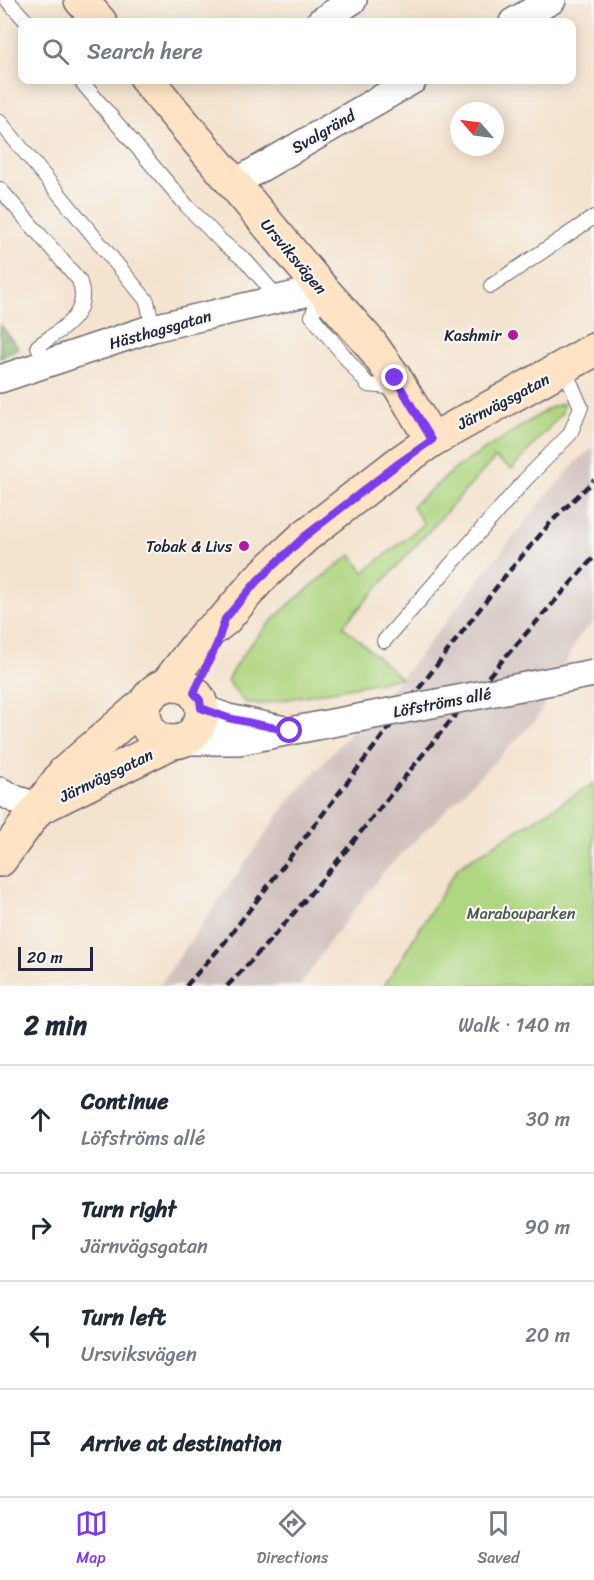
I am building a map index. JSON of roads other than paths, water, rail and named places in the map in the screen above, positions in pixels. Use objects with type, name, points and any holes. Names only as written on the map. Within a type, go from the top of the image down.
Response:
[{"type":"street","points":[[81,0],[97,18]]},
{"type":"street","points":[[326,18],[353,0]]},
{"type":"street","points":[[520,18],[552,0]]},
{"type":"street","name":"Ursviksvägen","points":[[150,84],[370,343],[432,440]]},
{"type":"street","name":"Svalgränd","points":[[233,184],[406,84]]},
{"type":"street","name":"Hästhagsgatan","points":[[0,379],[153,328],[322,289]]},
{"type":"street","name":"Järnvägsgatan","points":[[0,860],[64,773],[177,697],[205,635],[225,619],[258,580],[304,537],[432,440],[594,350]]},
{"type":"street","name":"Löfströms allé","points":[[176,742],[239,741],[594,673]]},
{"type":"street","name":"Järnvägsgatan","points":[[176,742],[162,740],[148,730],[143,714],[177,697]]},
{"type":"street","name":"Järnvägsgatan","points":[[41,807],[189,737],[200,722],[177,697]]},
{"type":"street","name":"Löfströms allé","points":[[177,697],[228,718],[290,731]]},
{"type":"street","points":[[0,792],[41,807]]},
{"type":"lane","points":[[7,0],[23,18]]},
{"type":"lane","points":[[83,84],[187,206],[246,261],[279,299]]},
{"type":"lane","points":[[0,122],[147,300],[153,328]]},
{"type":"lane","points":[[0,189],[79,280],[82,290],[83,298],[75,318],[38,345],[45,364]]},
{"type":"lane","points":[[491,286],[594,217]]},
{"type":"lane","points":[[384,641],[525,480],[570,434],[581,406],[564,368]]},
{"type":"railway","points":[[186,986],[225,942],[505,576],[552,521],[594,480]]},
{"type":"railway","points":[[227,986],[283,926],[457,713],[594,557]]},
{"type":"place","name":"Kashmir","points":[[513,335]]},
{"type":"place","name":"Tobak & Livs","points":[[244,546]]},
{"type":"park label","name":"Marabouparken","points":[[521,913]]}]
